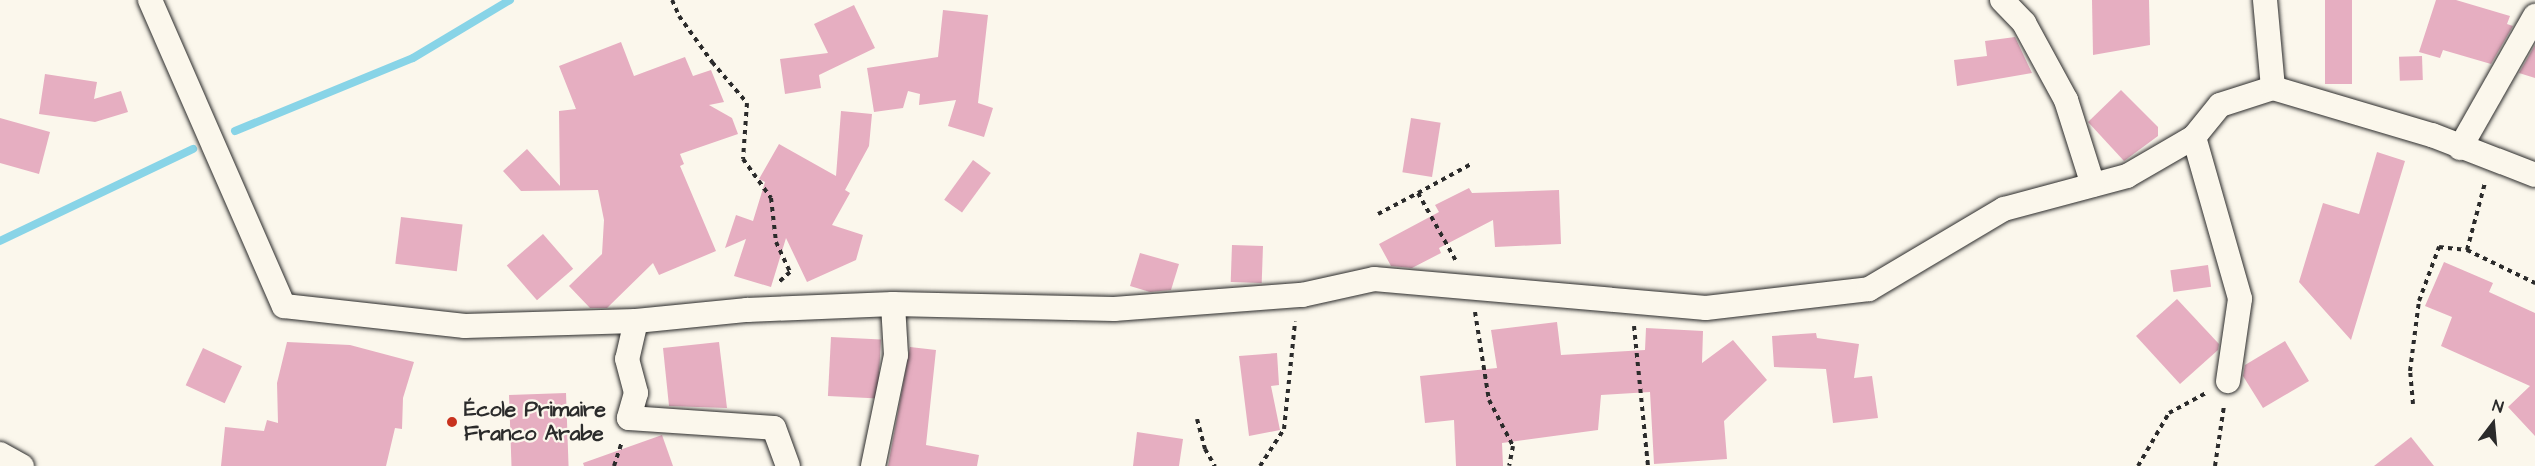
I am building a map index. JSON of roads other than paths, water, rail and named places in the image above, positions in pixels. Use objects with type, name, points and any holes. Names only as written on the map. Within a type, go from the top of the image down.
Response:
[{"type":"street","points":[[150,0],[284,306],[465,326],[636,321],[747,310],[893,304],[1114,309],[1302,295],[1374,279],[1631,304],[1706,308],[1869,289],[2004,209],[2127,176],[2194,137],[2220,105],[2273,88],[2432,135],[2460,148],[2535,175]]},
{"type":"street","points":[[2001,0],[2024,23],[2066,100],[2093,186]]},
{"type":"street","points":[[2265,0],[2273,88]]},
{"type":"street","points":[[2460,148],[2535,16]]},
{"type":"street","points":[[2194,137],[2240,299],[2228,381]]},
{"type":"street","points":[[873,466],[896,355],[893,304]]},
{"type":"street","points":[[636,321],[627,359],[636,393],[629,418],[774,428],[788,466]]},
{"type":"street","points":[[0,454],[22,466]]},
{"type":"waterway","points":[[235,131],[413,58],[510,0]]},
{"type":"waterway","points":[[0,241],[193,149]]},
{"type":"place","name":"École Primaire Franco Arabe","points":[[452,422]]}]
